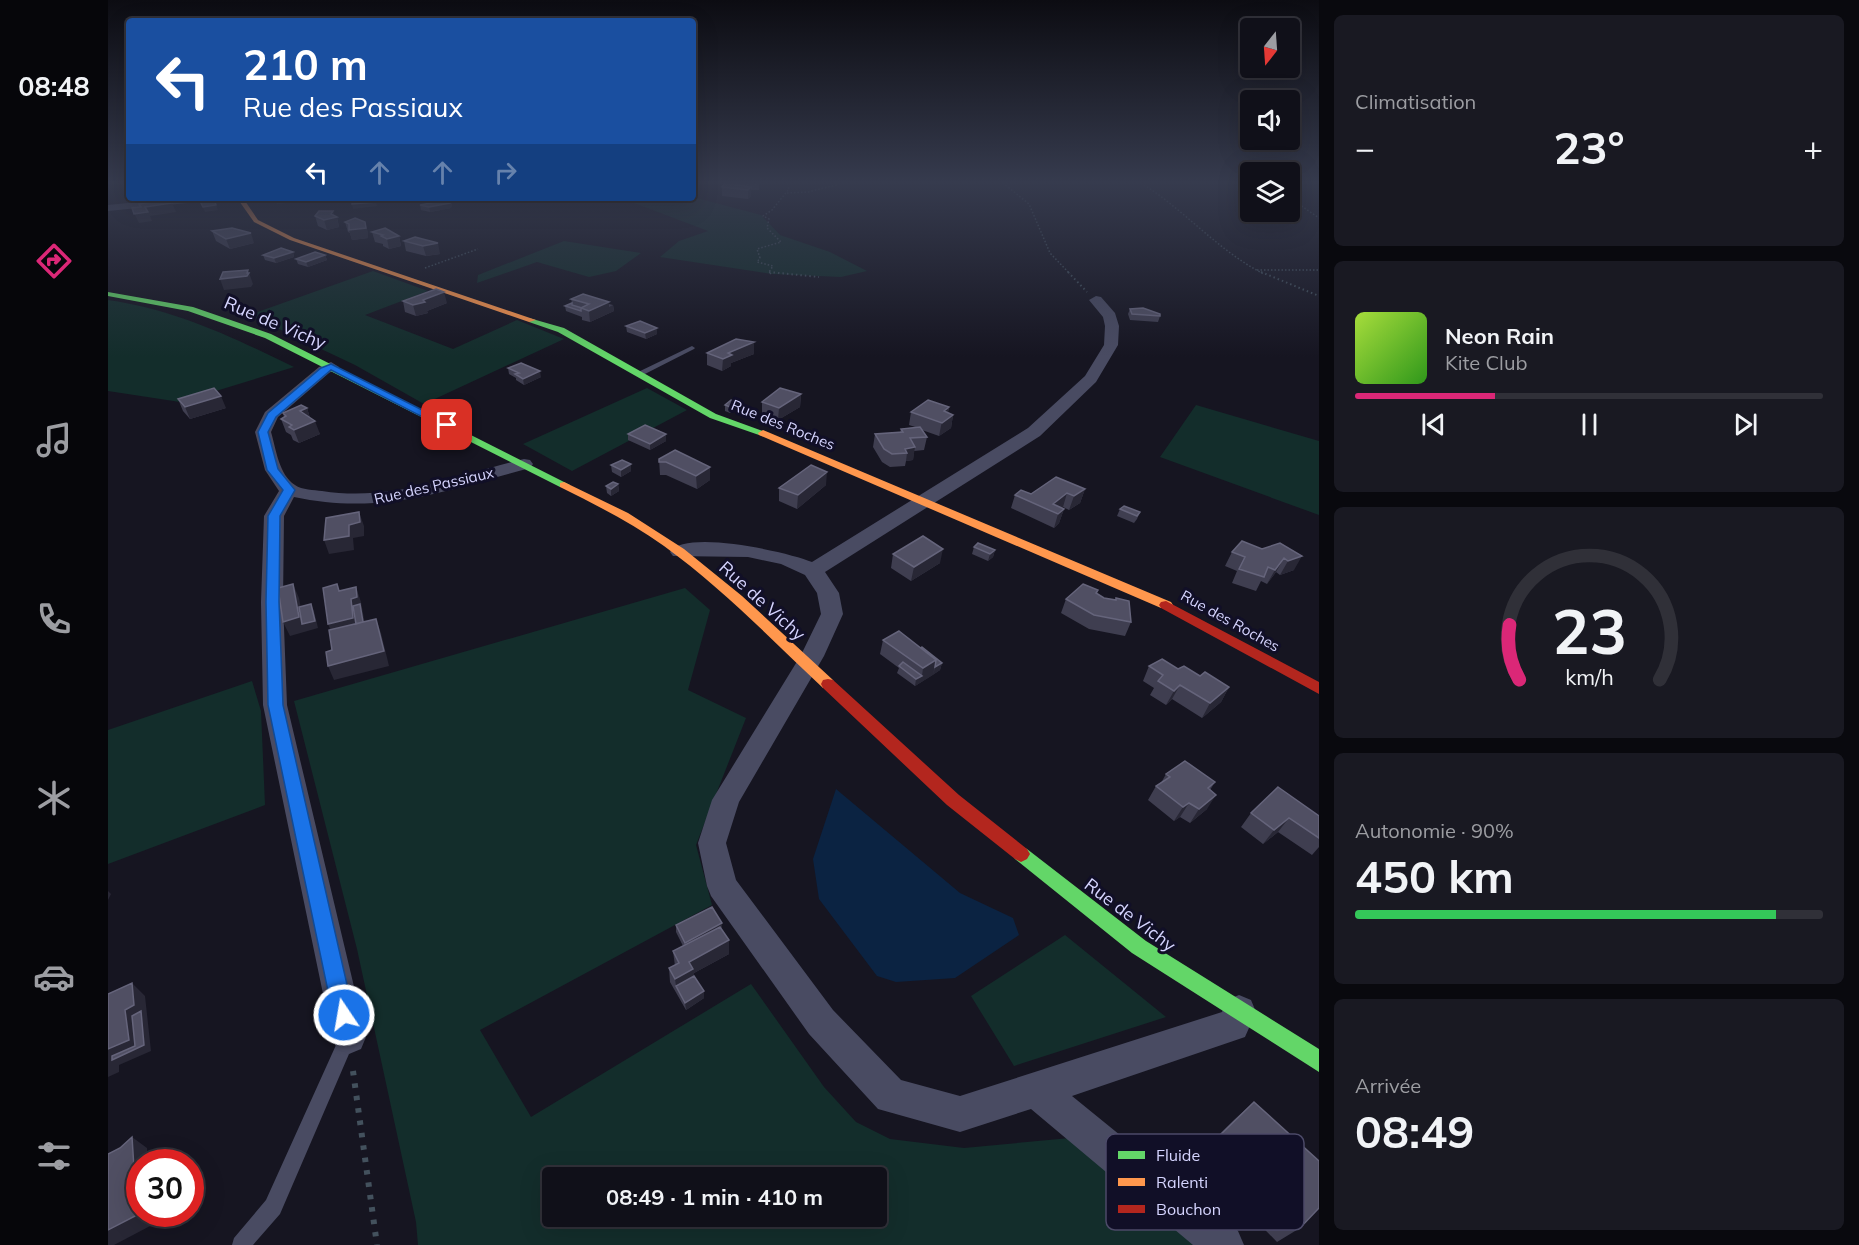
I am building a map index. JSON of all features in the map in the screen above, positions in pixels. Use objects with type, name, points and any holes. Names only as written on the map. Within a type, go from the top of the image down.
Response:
[{"type":"street","name":"Rue des Roches","points":[[297,241],[561,330],[713,416],[750,427],[1174,608],[1319,689]]},
{"type":"street","name":"Rue de Vichy","points":[[108,294],[190,309],[268,336],[625,516],[680,552],[736,599],[953,800],[1139,947],[1319,1061]]},
{"type":"street","points":[[813,570],[1034,432],[1091,379],[1111,345],[1110,316],[1096,300]]},
{"type":"street","points":[[331,367],[324,370],[271,415],[263,432],[273,470],[289,490],[274,516],[272,602],[276,705],[349,1037]]},
{"type":"street","name":"Rue des Passiaux","points":[[289,490],[333,500],[363,501],[397,497],[524,465]]},
{"type":"street","points":[[680,552],[688,549],[748,551],[787,559],[813,570],[828,593],[832,614],[806,665],[726,800],[712,843],[722,886],[820,1022],[891,1096],[960,1114],[1233,1025],[1239,1012]]},
{"type":"street","points":[[1035,1089],[1106,1148]]},
{"type":"street","points":[[1206,1230],[1224,1245]]},
{"type":"lane","points":[[638,374],[692,348]]},
{"type":"lane","points":[[242,1245],[273,1207],[349,1037]]},
{"type":"path","points":[[780,241],[759,247],[757,249],[760,258],[757,262],[773,266],[769,272],[772,274],[819,277]]},
{"type":"path","points":[[1045,241],[1050,253],[1071,278]]},
{"type":"path","points":[[1216,241],[1233,256],[1256,270],[1319,296]]},
{"type":"path","points":[[399,277],[478,249]]},
{"type":"path","points":[[1256,270],[1319,270]]},
{"type":"path","points":[[349,1037],[377,1245]]},
{"type":"green space","points":[[564,241],[641,253],[616,271],[589,277],[537,262],[477,283],[478,275]]},
{"type":"green space","points":[[679,241],[798,241],[830,252],[867,271],[841,277],[772,274],[660,257]]},
{"type":"green space","points":[[373,271],[428,291],[365,315],[453,349],[517,320],[564,339],[424,404],[355,365],[249,315]]},
{"type":"green space","points":[[108,300],[157,310],[204,326],[294,367],[180,402],[108,391]]},
{"type":"green space","points":[[647,388],[687,410],[572,471],[523,444]]},
{"type":"green space","points":[[1196,405],[1319,441],[1319,515],[1160,457]]},
{"type":"green space","points":[[685,588],[710,610],[688,690],[746,718],[696,845],[712,905],[480,1030],[531,1117],[751,984],[824,1087],[856,1122],[890,1139],[964,1148],[1070,1138],[1106,1169],[1106,1230],[1178,1230],[1196,1245],[418,1245],[416,1222],[357,949],[294,701]]},
{"type":"green space","points":[[252,681],[261,711],[265,805],[108,864],[108,730]]},
{"type":"green space","points":[[1065,935],[1166,1017],[1014,1066],[971,996]]},
{"type":"water","points":[[836,789],[960,893],[1013,918],[1019,935],[955,978],[896,982],[877,976],[819,899],[813,859]]},
{"type":"building","points":[[404,241],[438,243],[423,246]]},
{"type":"building","points":[[281,248],[293,252],[274,258],[263,255]]},
{"type":"building","points":[[315,252],[325,255],[306,262],[296,259]]},
{"type":"building","points":[[248,270],[247,276],[220,279],[223,272]]},
{"type":"building","points":[[436,289],[444,292],[423,300],[425,302],[413,305],[403,301]]},
{"type":"building","points":[[583,294],[609,302],[589,311],[581,308],[589,304],[571,299]]},
{"type":"building","points":[[572,303],[582,308],[581,311],[565,306]]},
{"type":"building","points":[[1143,308],[1160,314],[1160,316],[1132,314],[1130,309]]},
{"type":"building","points":[[640,321],[657,328],[645,333],[626,326]]},
{"type":"building","points":[[736,339],[754,342],[728,353],[732,355],[723,359],[707,353]]},
{"type":"building","points":[[521,363],[540,371],[523,379],[515,374],[519,373],[508,368]]},
{"type":"building","points":[[214,388],[221,396],[185,407],[178,399]]},
{"type":"building","points":[[780,388],[801,394],[779,408],[762,402]]},
{"type":"building","points":[[731,400],[737,402],[730,407],[725,405]]},
{"type":"building","points":[[928,400],[949,407],[944,411],[953,415],[942,423],[911,412]]},
{"type":"building","points":[[301,405],[307,408],[300,411],[315,421],[294,430],[289,427],[292,425],[281,419],[286,416],[283,413]]},
{"type":"building","points":[[645,425],[666,434],[650,444],[628,434]]},
{"type":"building","points":[[920,427],[927,437],[910,438],[915,447],[905,449],[907,453],[892,454],[884,449],[875,434],[903,432],[901,429]]},
{"type":"building","points":[[675,450],[710,467],[696,476],[666,462],[659,462],[659,459]]},
{"type":"building","points":[[622,460],[631,464],[621,470],[611,465]]},
{"type":"building","points":[[811,465],[827,472],[798,495],[779,488]]},
{"type":"building","points":[[1056,477],[1085,489],[1074,496],[1067,493],[1053,504],[1064,509],[1058,514],[1015,495],[1021,490],[1031,494]]},
{"type":"building","points":[[613,482],[618,484],[611,489],[606,486]]},
{"type":"building","points":[[1124,506],[1140,512],[1137,516],[1120,509]]},
{"type":"building","points":[[359,512],[360,522],[349,525],[349,536],[324,540],[326,518]]},
{"type":"building","points":[[923,536],[943,549],[914,567],[893,554]]},
{"type":"building","points":[[1242,541],[1262,549],[1280,543],[1302,556],[1288,561],[1284,558],[1275,570],[1268,567],[1264,577],[1239,569],[1245,557],[1232,552]]},
{"type":"building","points":[[978,543],[995,550],[990,554],[974,547]]},
{"type":"building","points":[[293,584],[299,617],[283,622],[278,588]]},
{"type":"building","points":[[337,584],[339,591],[356,587],[357,597],[351,599],[353,618],[328,624],[323,588]]},
{"type":"building","points":[[1083,584],[1098,590],[1096,593],[1104,598],[1129,601],[1131,622],[1094,615],[1066,599]]},
{"type":"building","points":[[311,604],[315,621],[302,624],[299,607]]},
{"type":"building","points":[[360,604],[363,622],[356,624],[353,606]]},
{"type":"building","points":[[376,619],[384,651],[328,666],[326,652],[332,650],[329,630]]},
{"type":"building","points":[[899,631],[936,660],[923,668],[883,640]]},
{"type":"building","points":[[922,647],[942,663],[935,667],[936,660]]},
{"type":"building","points":[[1162,659],[1178,669],[1184,666],[1200,676],[1205,672],[1229,687],[1210,703],[1180,685],[1174,691],[1158,681],[1163,675],[1149,666]]},
{"type":"building","points":[[903,662],[922,676],[916,679],[899,666]]},
{"type":"building","points":[[1185,761],[1215,782],[1208,788],[1216,795],[1199,809],[1189,803],[1183,807],[1156,786],[1170,777],[1166,774]]},
{"type":"building","points":[[1278,787],[1319,816],[1319,838],[1289,818],[1274,830],[1251,813]]},
{"type":"building","points":[[712,907],[722,923],[685,943],[676,925]]},
{"type":"building","points":[[720,927],[729,940],[689,962],[693,969],[675,979],[669,968],[679,963],[673,951]]},
{"type":"building","points":[[694,976],[704,991],[685,1003],[676,986]]},
{"type":"building","points":[[132,983],[134,1005],[125,1010],[129,1040],[108,1049],[108,994]]},
{"type":"building","points":[[141,1011],[144,1045],[112,1060],[112,1056],[135,1046],[132,1016]]},
{"type":"building","points":[[1254,1102],[1289,1134],[1221,1134]]},
{"type":"building","points":[[132,1137],[133,1149],[126,1149],[126,1221],[108,1230],[108,1154],[120,1148]]},
{"type":"building","points":[[1304,1147],[1319,1161],[1319,1208],[1304,1224]]},
{"type":"traffic: fast","points":[[108,294],[190,309],[268,336],[564,485]]},
{"type":"traffic: fast","points":[[532,320],[561,330],[713,416],[763,433]]},
{"type":"traffic: fast","points":[[1021,854],[1139,947],[1319,1061]]},
{"type":"traffic: slow","points":[[298,241],[532,320]]},
{"type":"traffic: slow","points":[[763,433],[1166,605]]},
{"type":"traffic: slow","points":[[564,485],[638,524],[700,567],[828,684]]},
{"type":"traffic: jam","points":[[1166,605],[1319,689]]},
{"type":"traffic: jam","points":[[828,684],[953,800],[1021,854]]},
{"type":"route","points":[[344,1015],[276,705],[272,602],[274,516],[289,490],[273,470],[263,432],[271,415],[324,370],[331,367],[447,425]]}]
